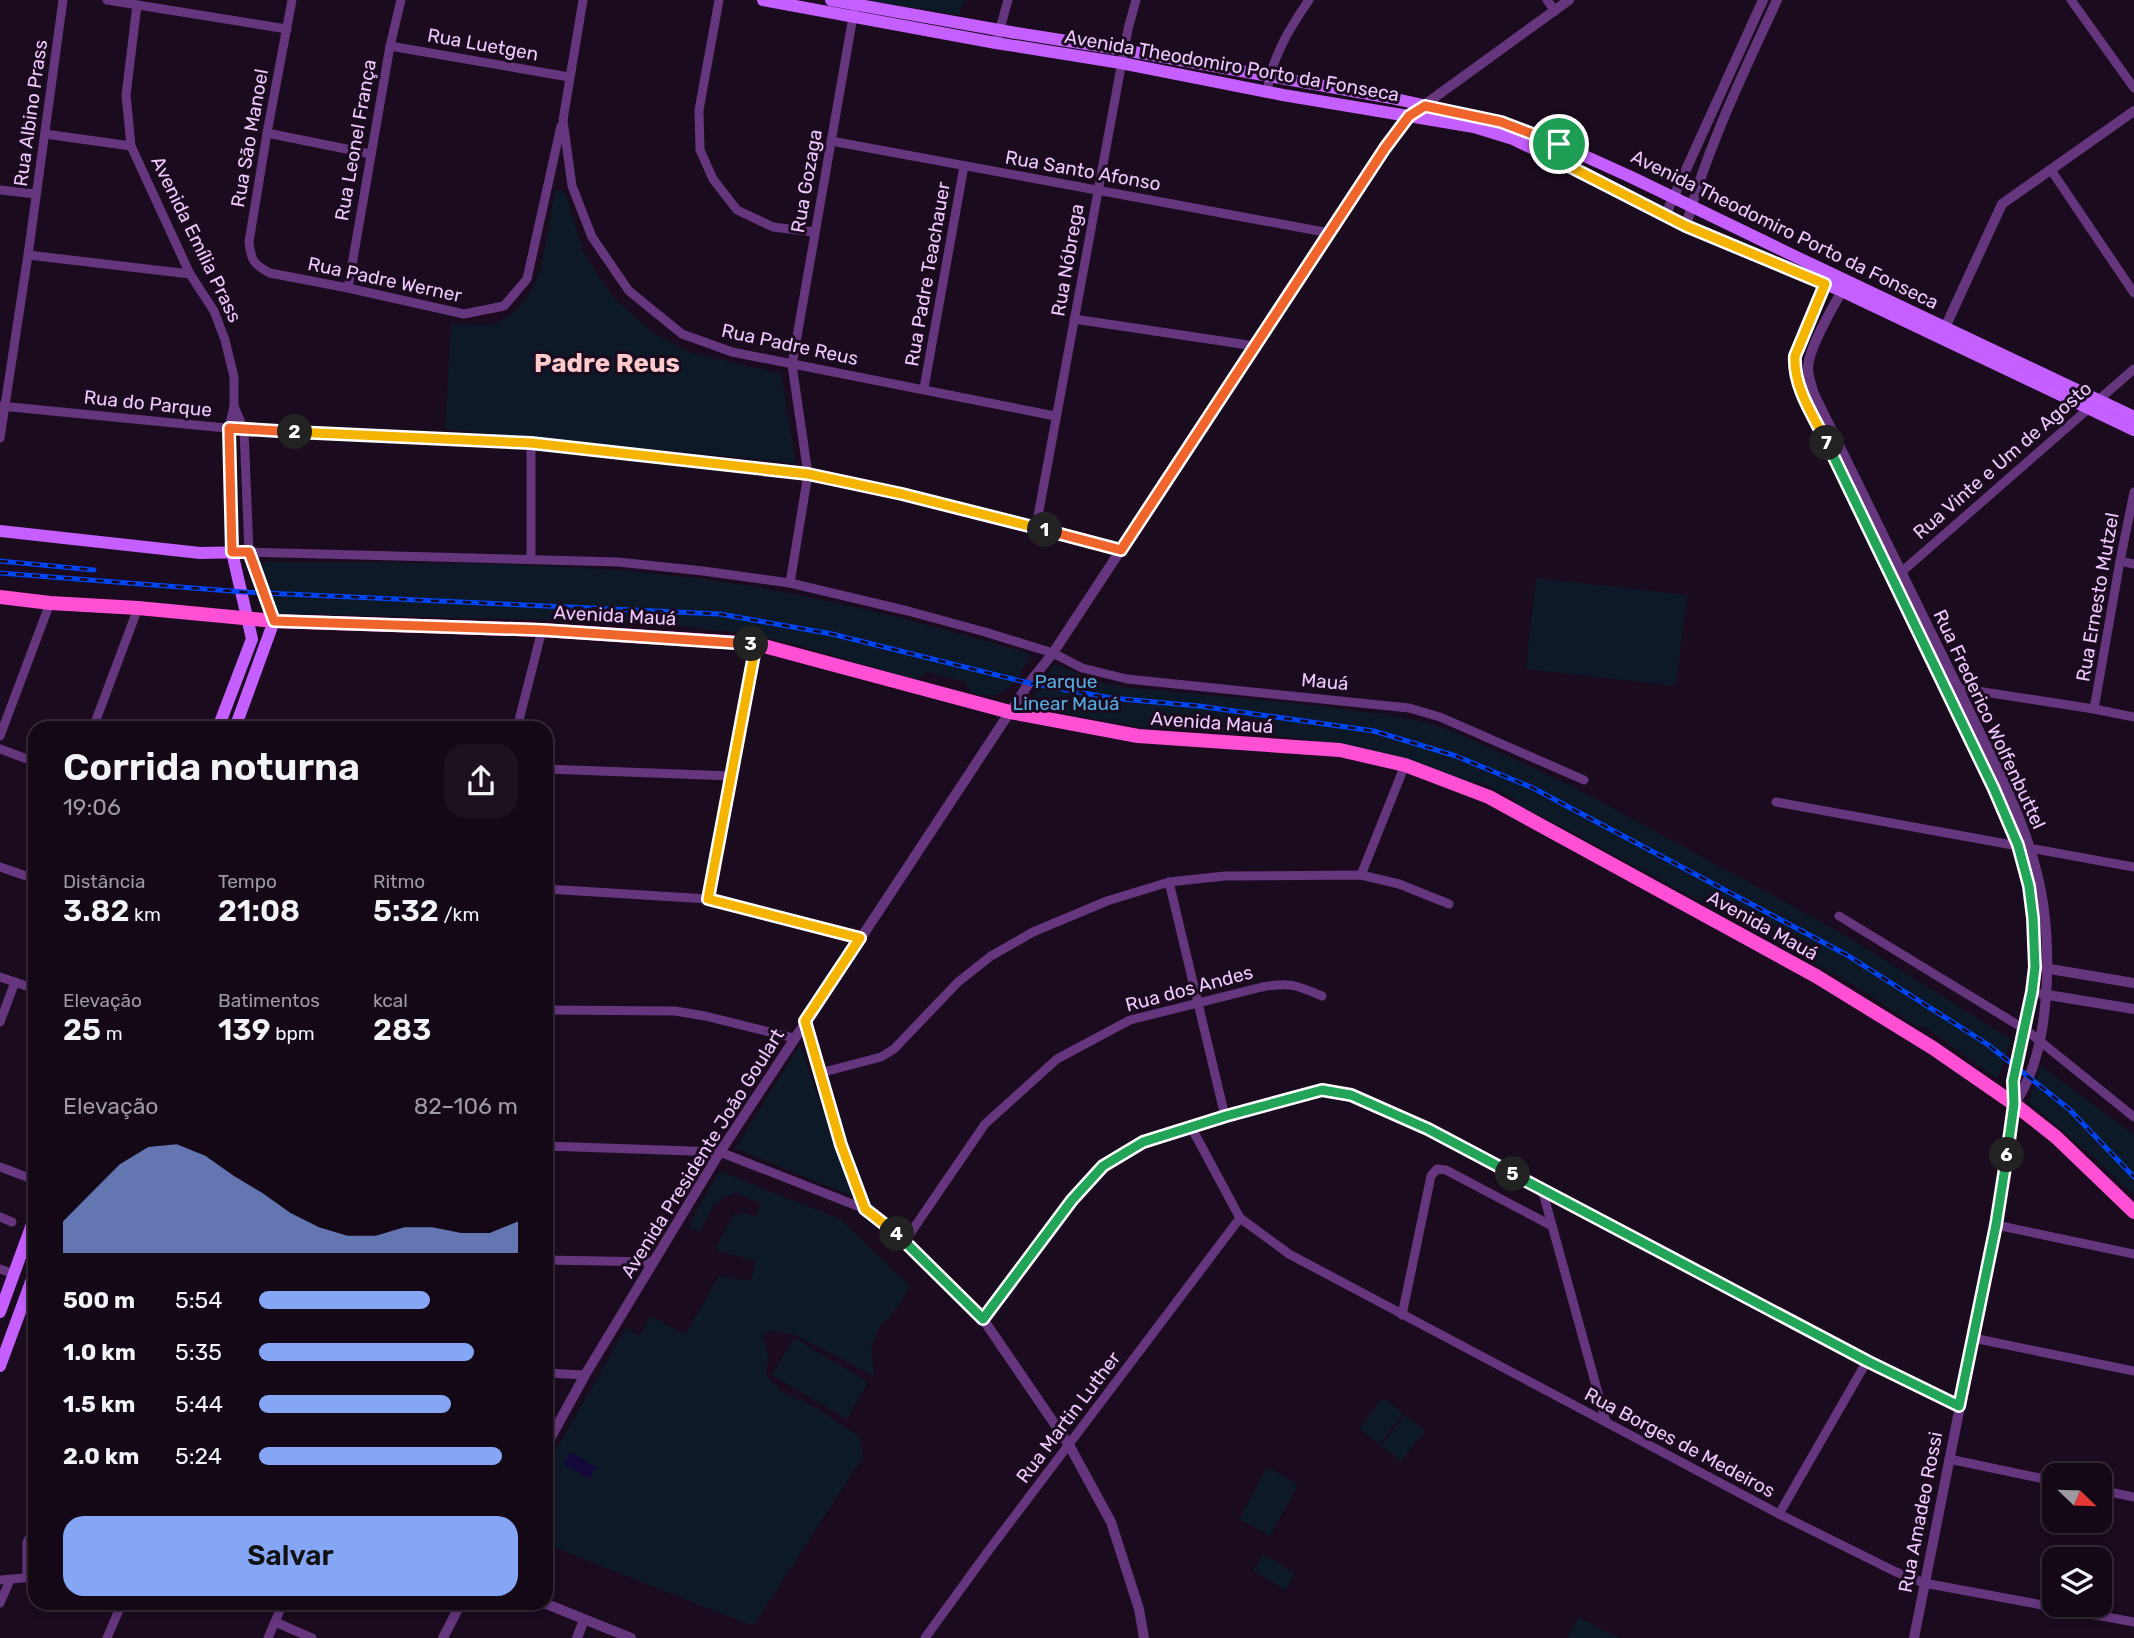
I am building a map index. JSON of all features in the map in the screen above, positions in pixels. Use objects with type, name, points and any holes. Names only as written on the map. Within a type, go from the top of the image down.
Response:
[{"type":"main road","name":"Avenida Theodomiro Porto da Fonseca","points":[[763,0],[855,10],[1077,49],[1124,50],[1373,95],[1476,121],[1686,226],[1754,254],[1828,279],[1943,332],[2093,404],[2134,430]]},
{"type":"main road","name":"Avenida Theodomiro Porto da Fonseca","points":[[831,0],[855,10]]},
{"type":"main road","name":"Avenida Theodomiro Porto da Fonseca","points":[[1077,49],[1121,64],[1267,92],[1409,116],[1476,121],[1524,129],[1760,240],[1828,279]]},
{"type":"main road","points":[[1178,75],[1180,60]]},
{"type":"main road","points":[[1230,85],[1231,70]]},
{"type":"main road","points":[[1313,100],[1316,85]]},
{"type":"main road","points":[[1371,110],[1373,95]]},
{"type":"main road","points":[[1553,158],[1559,144]]},
{"type":"main road","points":[[1588,175],[1594,160]]},
{"type":"main road","points":[[1754,254],[1760,240]]},
{"type":"main road","name":"Avenida Theodomiro Porto da Fonseca","points":[[2093,404],[2134,417]]},
{"type":"main road","points":[[0,531],[200,553],[249,552]]},
{"type":"main road","name":"Avenida Emília Prass","points":[[221,721],[251,639],[232,552]]},
{"type":"main road","name":"Avenida Emília Prass","points":[[249,552],[274,621]]},
{"type":"main road","name":"Avenida Mauá","points":[[0,597],[274,621],[542,630],[756,644],[1010,712],[1138,736],[1340,750],[1405,765],[1489,797],[1804,969],[1933,1048],[2014,1104],[2056,1138],[2134,1212]]},
{"type":"main road","points":[[238,721],[274,621]]},
{"type":"main road","points":[[0,1312],[28,1235]]},
{"type":"main road","points":[[0,1366],[4,1342],[28,1287]]},
{"type":"street","name":"Rua Albino Prass","points":[[0,438],[63,0]]},
{"type":"street","points":[[107,0],[287,29]]},
{"type":"street","name":"Rua São Manoel","points":[[270,274],[258,267],[251,258],[249,242],[292,0]]},
{"type":"street","name":"Rua Leonel França","points":[[348,288],[390,46],[401,0]]},
{"type":"street","name":"Rua Padre Reus","points":[[583,0],[563,120],[572,186],[592,237],[629,291],[681,334],[732,352],[1055,415]]},
{"type":"street","points":[[719,0],[699,110],[700,150],[713,179],[737,209],[773,226],[814,232]]},
{"type":"street","points":[[998,37],[1008,0]]},
{"type":"street","name":"Rua Nóbrega","points":[[1036,527],[1121,64],[1136,0]]},
{"type":"street","points":[[1267,92],[1269,77],[1284,36],[1309,0]]},
{"type":"street","points":[[1547,0],[1555,11]]},
{"type":"street","points":[[1409,116],[1569,0]]},
{"type":"street","points":[[1665,216],[1763,0]]},
{"type":"street","points":[[1686,226],[1696,188],[1727,108],[1777,0]]},
{"type":"street","points":[[2071,0],[2134,88]]},
{"type":"street","name":"Avenida Emília Prass","points":[[137,5],[126,95],[131,146],[190,274],[214,311],[225,340],[234,377],[234,406],[229,428],[232,552]]},
{"type":"street","name":"Rua Gozaga","points":[[790,583],[808,474],[792,365],[855,10]]},
{"type":"street","name":"Rua Luetgen","points":[[390,46],[569,77]]},
{"type":"street","points":[[1943,332],[2002,204],[2134,111]]},
{"type":"street","name":"Avenida Presidente João Goulart","points":[[553,1433],[585,1375],[720,1152],[805,1021],[1028,683],[1053,653],[1385,148],[1409,116]]},
{"type":"street","name":"Rua Padre Werner","points":[[270,274],[464,314],[503,306],[527,279],[563,120]]},
{"type":"street","points":[[267,133],[371,155]]},
{"type":"street","points":[[45,134],[131,146]]},
{"type":"street","name":"Rua Santo Afonso","points":[[831,141],[1330,233]]},
{"type":"street","name":"Rua Padre Teachauer","points":[[924,388],[964,166]]},
{"type":"street","points":[[2051,170],[2134,293]]},
{"type":"street","points":[[0,190],[36,194]]},
{"type":"street","points":[[28,255],[190,274]]},
{"type":"street","name":"Rua Frederico Wolfenbuttel","points":[[1828,279],[1795,356],[1794,369],[1800,387],[1845,467]]},
{"type":"street","name":"Rua Frederico Wolfenbuttel","points":[[1844,286],[1811,353],[1808,366],[1814,394],[1845,467],[1990,767],[2039,881],[2046,918],[2046,995],[2039,1040],[2025,1089],[2014,1104]]},
{"type":"street","points":[[1074,319],[1255,346]]},
{"type":"street","name":"Rua Vinte e Um de Agosto","points":[[1898,575],[2134,369]]},
{"type":"street","name":"Rua do Parque","points":[[3,406],[244,430],[531,443],[808,474],[902,494],[1121,550]]},
{"type":"street","name":"Avenida Emília Prass","points":[[234,406],[244,430],[249,552]]},
{"type":"street","points":[[531,443],[531,559]]},
{"type":"street","name":"Rua Ernesto Mutzel","points":[[2094,709],[2134,492]]},
{"type":"street","points":[[249,552],[618,562],[703,571],[790,583],[908,611],[1053,653]]},
{"type":"street","points":[[2120,561],[2134,564]]},
{"type":"street","points":[[0,736],[50,603]]},
{"type":"street","points":[[96,721],[138,608]]},
{"type":"street","points":[[519,721],[542,630]]},
{"type":"street","points":[[708,899],[756,644]]},
{"type":"street","name":"Mauá","points":[[1053,653],[1082,668],[1127,679],[1409,708],[1440,718],[1584,780]]},
{"type":"street","points":[[1953,689],[2134,717]]},
{"type":"street","points":[[0,749],[28,759]]},
{"type":"street","points":[[1361,875],[1405,765]]},
{"type":"street","points":[[553,769],[732,776]]},
{"type":"street","points":[[1776,802],[2134,867]]},
{"type":"street","name":"Rua Frederico Wolfenbuttel","points":[[2014,1104],[2013,1081],[2026,1030],[2035,967],[2033,918],[2024,846]]},
{"type":"street","points":[[0,867],[28,877]]},
{"type":"street","points":[[820,1073],[881,1057],[894,1049],[958,982],[991,956],[1032,932],[1107,901],[1169,882],[1225,876],[1361,875],[1399,884],[1450,904]]},
{"type":"street","points":[[1169,882],[1226,1116]]},
{"type":"street","points":[[553,889],[708,899],[860,938]]},
{"type":"street","points":[[1839,916],[2026,1030],[2134,1117]]},
{"type":"street","points":[[2035,967],[2134,984]]},
{"type":"street","points":[[0,977],[28,987]]},
{"type":"street","points":[[0,1022],[15,982]]},
{"type":"street","name":"Rua dos Andes","points":[[905,1241],[985,1124],[1057,1059],[1129,1020],[1198,1003],[1282,984],[1296,985],[1322,996]]},
{"type":"street","points":[[2032,992],[2134,1009]]},
{"type":"street","points":[[553,1010],[675,1011],[794,1038]]},
{"type":"street","points":[[805,1021],[841,1145],[865,1209]]},
{"type":"street","points":[[983,1319],[1072,1200],[1103,1166],[1143,1142],[1190,1125],[1322,1090],[1351,1095],[1428,1129],[1867,1361],[1959,1406]]},
{"type":"street","name":"Rua Amadeo Rossi","points":[[1913,1638],[1996,1225],[2014,1104]]},
{"type":"street","points":[[1190,1125],[1240,1218]]},
{"type":"street","points":[[553,1146],[720,1152],[865,1209],[905,1241],[983,1319],[1069,1445],[1111,1522],[1139,1609],[1144,1638]]},
{"type":"street","points":[[0,1167],[28,1177]]},
{"type":"street","points":[[1402,1315],[1431,1176],[1437,1169],[1446,1170],[1552,1226]]},
{"type":"street","points":[[1542,1189],[1606,1422]]},
{"type":"street","points":[[0,1217],[12,1222]]},
{"type":"street","name":"Rua Borges de Medeiros","points":[[1240,1218],[1289,1254],[1402,1315],[1779,1514],[1896,1572],[1924,1583],[2134,1622]]},
{"type":"street","name":"Rua Martin Luther","points":[[925,1638],[1240,1218]]},
{"type":"street","points":[[1996,1225],[2134,1254]]},
{"type":"street","points":[[553,1260],[654,1262]]},
{"type":"street","points":[[0,1269],[14,1274]]},
{"type":"street","points":[[1973,1338],[2134,1371]]},
{"type":"street","points":[[1779,1514],[1867,1361]]},
{"type":"street","points":[[553,1373],[585,1375]]},
{"type":"street","points":[[1949,1459],[2042,1478]]},
{"type":"street","points":[[2112,1492],[2134,1497]]},
{"type":"street","points":[[0,1603],[5,1580],[28,1577]]},
{"type":"street","points":[[553,1607],[631,1638]]},
{"type":"street","points":[[107,1638],[119,1610]]},
{"type":"street","points":[[268,1638],[280,1610]]},
{"type":"street","points":[[443,1638],[457,1610]]},
{"type":"street","points":[[577,1638],[584,1620]]},
{"type":"street","points":[[275,1622],[313,1638]]},
{"type":"green space","points":[[865,0],[967,0],[959,15]]},
{"type":"green space","points":[[555,190],[565,191],[583,252],[613,297],[652,332],[689,352],[781,374],[796,463],[445,429],[451,324],[492,325],[512,314],[528,296],[541,270]]},
{"type":"green space","name":"Parque Linear Mauá","points":[[261,562],[489,564],[660,574],[756,587],[836,603],[1031,654],[1009,687],[999,694],[987,695],[971,692],[965,682],[927,672],[917,680],[787,642],[732,632],[644,622],[281,614],[275,611],[259,565]]},
{"type":"green space","points":[[1536,578],[1687,595],[1676,686],[1526,669]]},
{"type":"green space","name":"Parque Linear Mauá","points":[[1054,664],[1100,682],[1122,687],[1375,713],[1421,721],[1455,732],[1572,786],[1840,932],[2012,1040],[2000,1073],[1996,1078],[1925,1027],[1919,1028],[1852,984],[1478,781],[1470,783],[1358,748],[1287,737],[1139,727],[1036,708],[1031,701]]},
{"type":"green space","points":[[800,1045],[852,1196],[735,1148]]},
{"type":"green space","points":[[2040,1065],[2134,1135],[2134,1195],[2029,1102]]},
{"type":"green space","points":[[719,1171],[840,1219],[909,1285],[901,1303],[878,1329],[871,1346],[874,1376],[793,1334],[769,1331],[763,1336],[768,1356],[766,1375],[780,1391],[815,1407],[860,1437],[863,1457],[753,1626],[553,1547],[553,1455],[626,1328],[640,1336],[651,1316],[685,1335],[719,1276],[751,1281],[756,1261],[718,1251],[716,1247],[735,1213],[741,1216],[743,1212],[756,1217],[761,1203],[735,1193],[722,1198],[718,1204],[715,1203],[700,1231],[691,1229],[689,1224]]},
{"type":"green space","points":[[794,1338],[868,1382],[847,1419],[772,1375]]},
{"type":"green space","points":[[1383,1398],[1403,1413],[1379,1444],[1359,1428]]},
{"type":"green space","points":[[1405,1415],[1425,1431],[1401,1461],[1381,1446]]},
{"type":"green space","points":[[1267,1467],[1298,1484],[1270,1536],[1239,1519]]},
{"type":"green space","points":[[1263,1554],[1295,1573],[1286,1590],[1253,1571]]},
{"type":"green space","points":[[1578,1617],[1619,1638],[1567,1638]]},
{"type":"shaded area","points":[[570,1452],[596,1467],[589,1479],[563,1464]]},
{"type":"railway","points":[[0,561],[94,570]]},
{"type":"railway","points":[[0,573],[244,592],[720,614],[832,634],[1029,683],[1111,698],[1199,706],[1374,731],[1456,756],[1533,788],[1847,955],[1987,1044],[2069,1109],[2134,1177]]},
{"type":"district","name":"Padre Reus","points":[[607,363]]},
{"type":"route","points":[[1425,106],[1501,122],[1559,144],[1553,158],[1686,226],[1825,284],[1795,356],[1794,369],[1800,387],[1921,634],[2018,845],[2029,886],[2035,967],[2026,1030],[2013,1081],[2014,1104],[1996,1225],[1959,1406],[1867,1361],[1428,1129],[1351,1095],[1322,1090],[1190,1125],[1143,1142],[1103,1166],[1072,1200],[983,1319],[905,1241],[865,1209],[841,1145],[805,1021],[860,938],[708,899],[756,644],[542,630],[274,621],[249,552],[232,552],[229,428],[531,443],[808,474],[902,494],[1121,550],[1385,148],[1409,116],[1425,106]]}]
